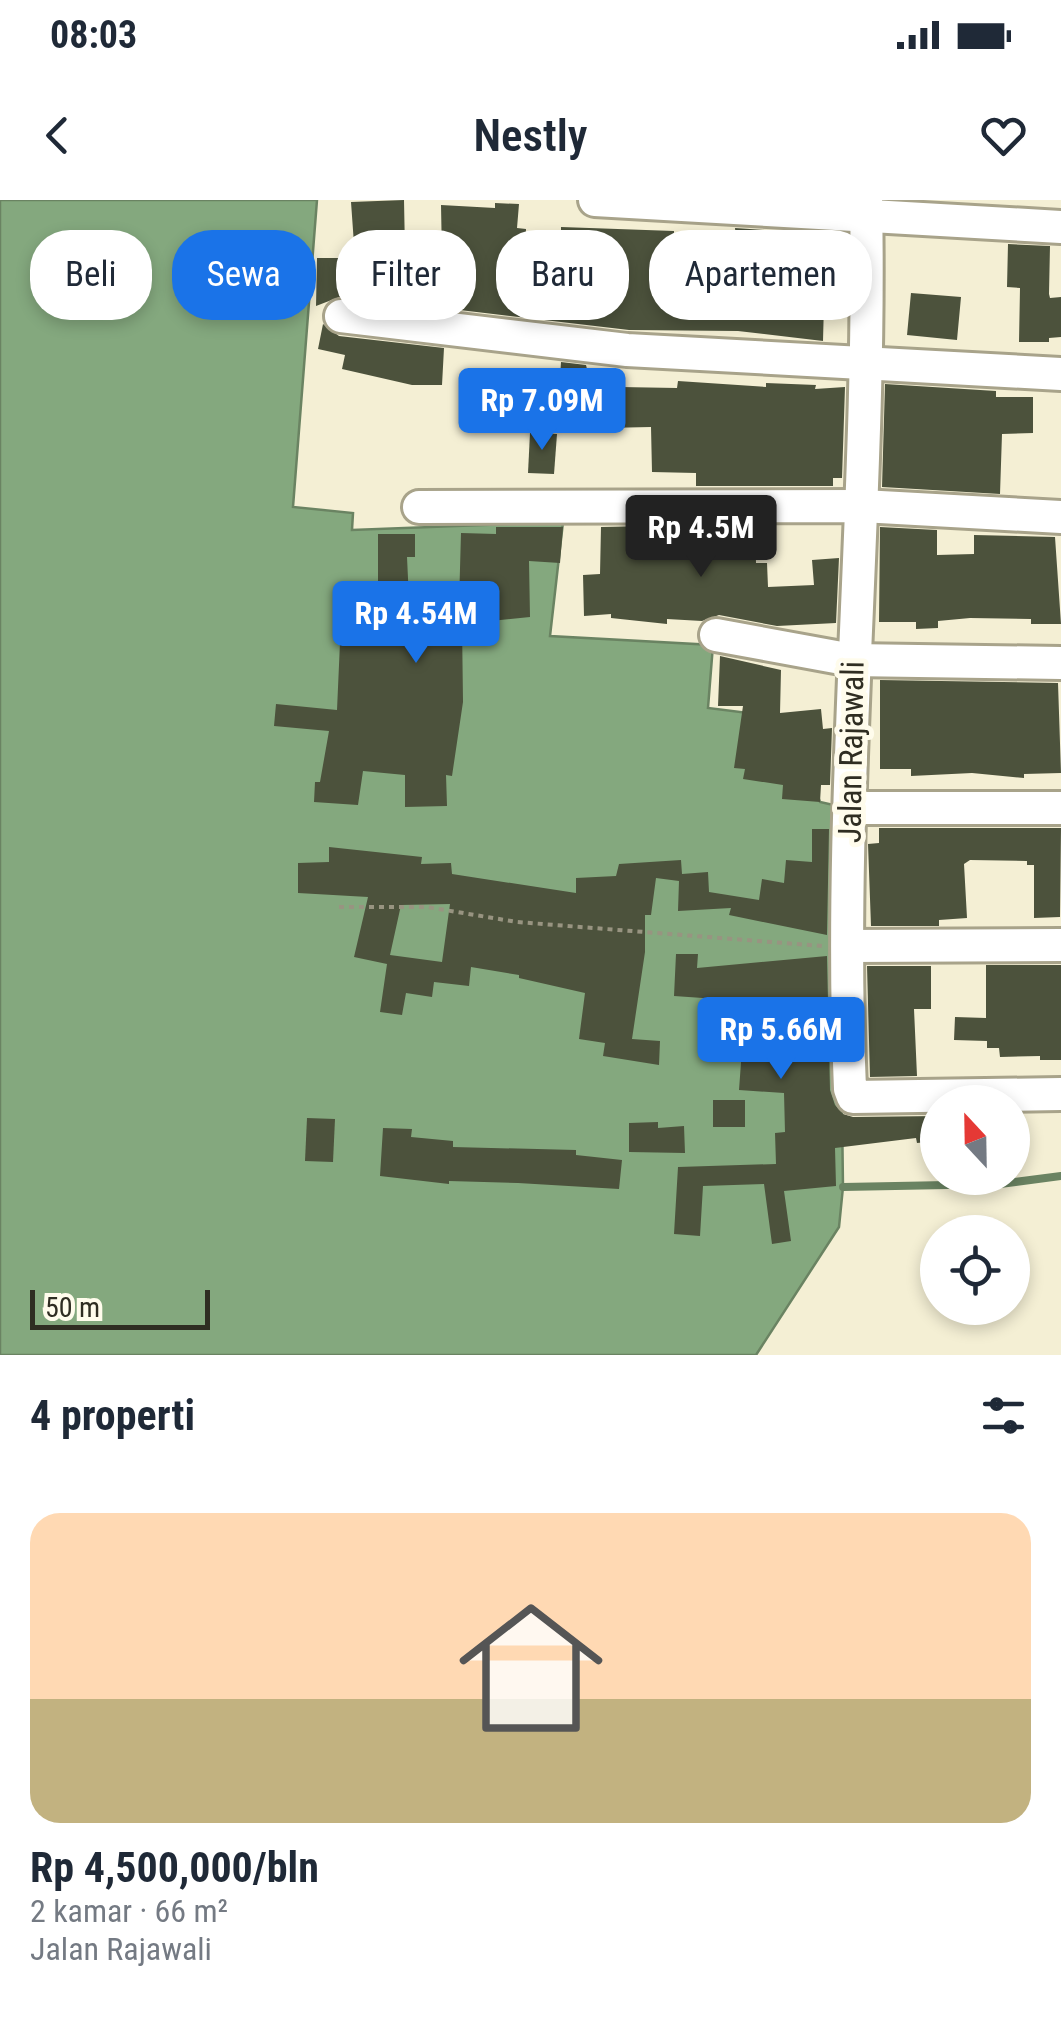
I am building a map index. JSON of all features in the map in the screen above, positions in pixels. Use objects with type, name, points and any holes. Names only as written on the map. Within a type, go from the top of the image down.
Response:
[{"type":"street","points":[[595,200],[866,208],[1061,226]]},
{"type":"street","name":"Jalan Rajawali","points":[[866,208],[862,506],[852,660],[843,947],[853,1097],[1061,1094]]},
{"type":"street","points":[[375,320],[627,350],[1061,374]]},
{"type":"street","points":[[419,507],[862,506],[1061,518]]},
{"type":"street","points":[[716,635],[852,660],[1061,663]]},
{"type":"street","points":[[850,808],[1061,808]]},
{"type":"street","points":[[843,947],[1061,946]]},
{"type":"path","points":[[338,907],[427,907],[517,922],[843,947]]},
{"type":"shaded area","points":[[0,200],[317,200],[315,230],[172,230],[172,320],[308,320],[293,507],[353,513],[352,530],[563,522],[550,636],[713,645],[708,708],[789,718],[820,802],[838,806],[843,1187],[839,1227],[756,1355],[0,1355]]},
{"type":"building","points":[[404,200],[405,230],[353,230],[351,202]]},
{"type":"building","points":[[495,203],[519,204],[517,228],[526,229],[496,230],[496,314],[476,312],[476,230],[441,230],[441,205],[495,208]]},
{"type":"building","points":[[561,227],[649,230],[649,320],[824,320],[823,341],[738,331],[629,330],[544,320],[629,320],[629,230]]},
{"type":"building","points":[[1008,244],[1050,246],[1049,294],[1050,298],[1061,297],[1061,337],[1049,338],[1049,342],[1019,342],[1020,288],[1007,287]]},
{"type":"building","points":[[317,258],[336,258],[336,298],[316,306]]},
{"type":"building","points":[[911,293],[961,297],[957,340],[907,335]]},
{"type":"building","points":[[323,324],[339,336],[444,348],[442,385],[412,385],[342,369],[345,355],[318,349]]},
{"type":"building","points":[[561,362],[586,365],[590,381],[620,382],[620,387],[677,388],[678,381],[766,387],[766,383],[816,385],[815,389],[845,387],[842,478],[833,478],[833,486],[696,486],[696,473],[652,472],[651,427],[557,429]]},
{"type":"building","points":[[885,384],[996,391],[996,397],[1033,397],[1033,433],[1002,434],[1000,494],[882,487]]},
{"type":"building","points":[[530,433],[557,434],[554,474],[528,473]]},
{"type":"building","points":[[649,526],[649,533],[667,534],[755,528],[756,563],[767,563],[768,587],[814,585],[812,560],[839,558],[836,623],[777,626],[719,615],[702,621],[667,619],[667,624],[611,618],[611,614],[584,616],[583,575],[600,574],[601,527]]},
{"type":"building","points":[[496,527],[563,527],[560,563],[529,561],[530,617],[462,624],[463,702],[452,776],[446,775],[447,806],[405,807],[405,775],[363,771],[358,805],[314,802],[315,782],[320,782],[329,731],[274,726],[276,704],[337,710],[341,620],[378,621],[378,534],[415,534],[415,557],[407,557],[409,600],[459,604],[461,533],[496,534]]},
{"type":"building","points":[[880,527],[937,530],[937,555],[974,554],[974,535],[1055,537],[1061,624],[1031,624],[1031,619],[970,618],[938,621],[938,628],[916,629],[916,622],[879,622]]},
{"type":"building","points":[[720,656],[781,670],[780,713],[821,709],[823,729],[832,728],[830,785],[821,785],[820,802],[782,799],[783,785],[743,779],[745,769],[734,768],[743,706],[718,706]]},
{"type":"building","points":[[880,680],[1058,683],[1061,773],[1024,774],[1024,778],[972,773],[911,776],[911,769],[880,769]]},
{"type":"building","points":[[879,828],[1061,828],[1060,917],[1034,918],[1034,865],[1027,865],[1027,861],[970,860],[964,864],[967,918],[939,920],[939,926],[871,926],[868,844],[879,843]]},
{"type":"building","points":[[812,829],[829,829],[827,935],[729,915],[731,908],[678,911],[679,881],[656,878],[651,915],[645,915],[645,952],[632,1039],[660,1041],[659,1065],[603,1056],[605,1043],[579,1039],[585,993],[519,975],[471,967],[469,986],[434,982],[432,997],[406,993],[402,1015],[380,1012],[387,964],[354,957],[368,897],[298,893],[298,863],[329,862],[329,847],[422,857],[421,864],[451,863],[452,874],[576,893],[576,878],[616,876],[619,864],[681,860],[682,874],[708,872],[709,892],[759,900],[762,879],[784,883],[786,860],[812,862]],"holes":[[[450,904],[442,962],[390,955],[401,905]]]},
{"type":"building","points":[[676,954],[698,954],[697,968],[827,956],[830,1090],[835,1105],[843,1114],[853,1117],[920,1116],[920,1143],[916,1138],[835,1148],[836,1186],[784,1191],[791,1241],[772,1244],[764,1184],[703,1186],[700,1236],[674,1234],[678,1167],[776,1164],[775,1133],[785,1132],[784,1093],[739,1090],[742,1049],[718,1047],[722,1002],[704,1003],[703,998],[674,996]]},
{"type":"building","points":[[986,965],[1061,965],[1061,1060],[1000,1057],[999,1048],[987,1048],[987,1041],[954,1040],[955,1017],[986,1018]]},
{"type":"building","points":[[867,966],[931,966],[931,1009],[914,1009],[917,1076],[870,1077]]},
{"type":"building","points":[[713,1100],[745,1100],[745,1127],[713,1127]]},
{"type":"building","points":[[307,1118],[335,1119],[333,1162],[305,1161]]},
{"type":"building","points":[[658,1122],[658,1128],[684,1126],[685,1153],[629,1152],[629,1123]]},
{"type":"building","points":[[383,1128],[412,1129],[411,1137],[453,1141],[453,1147],[576,1150],[576,1155],[622,1160],[619,1189],[518,1183],[449,1184],[380,1176]]},
{"type":"waterway","points":[[843,1187],[1000,1184],[1061,1176]]}]
